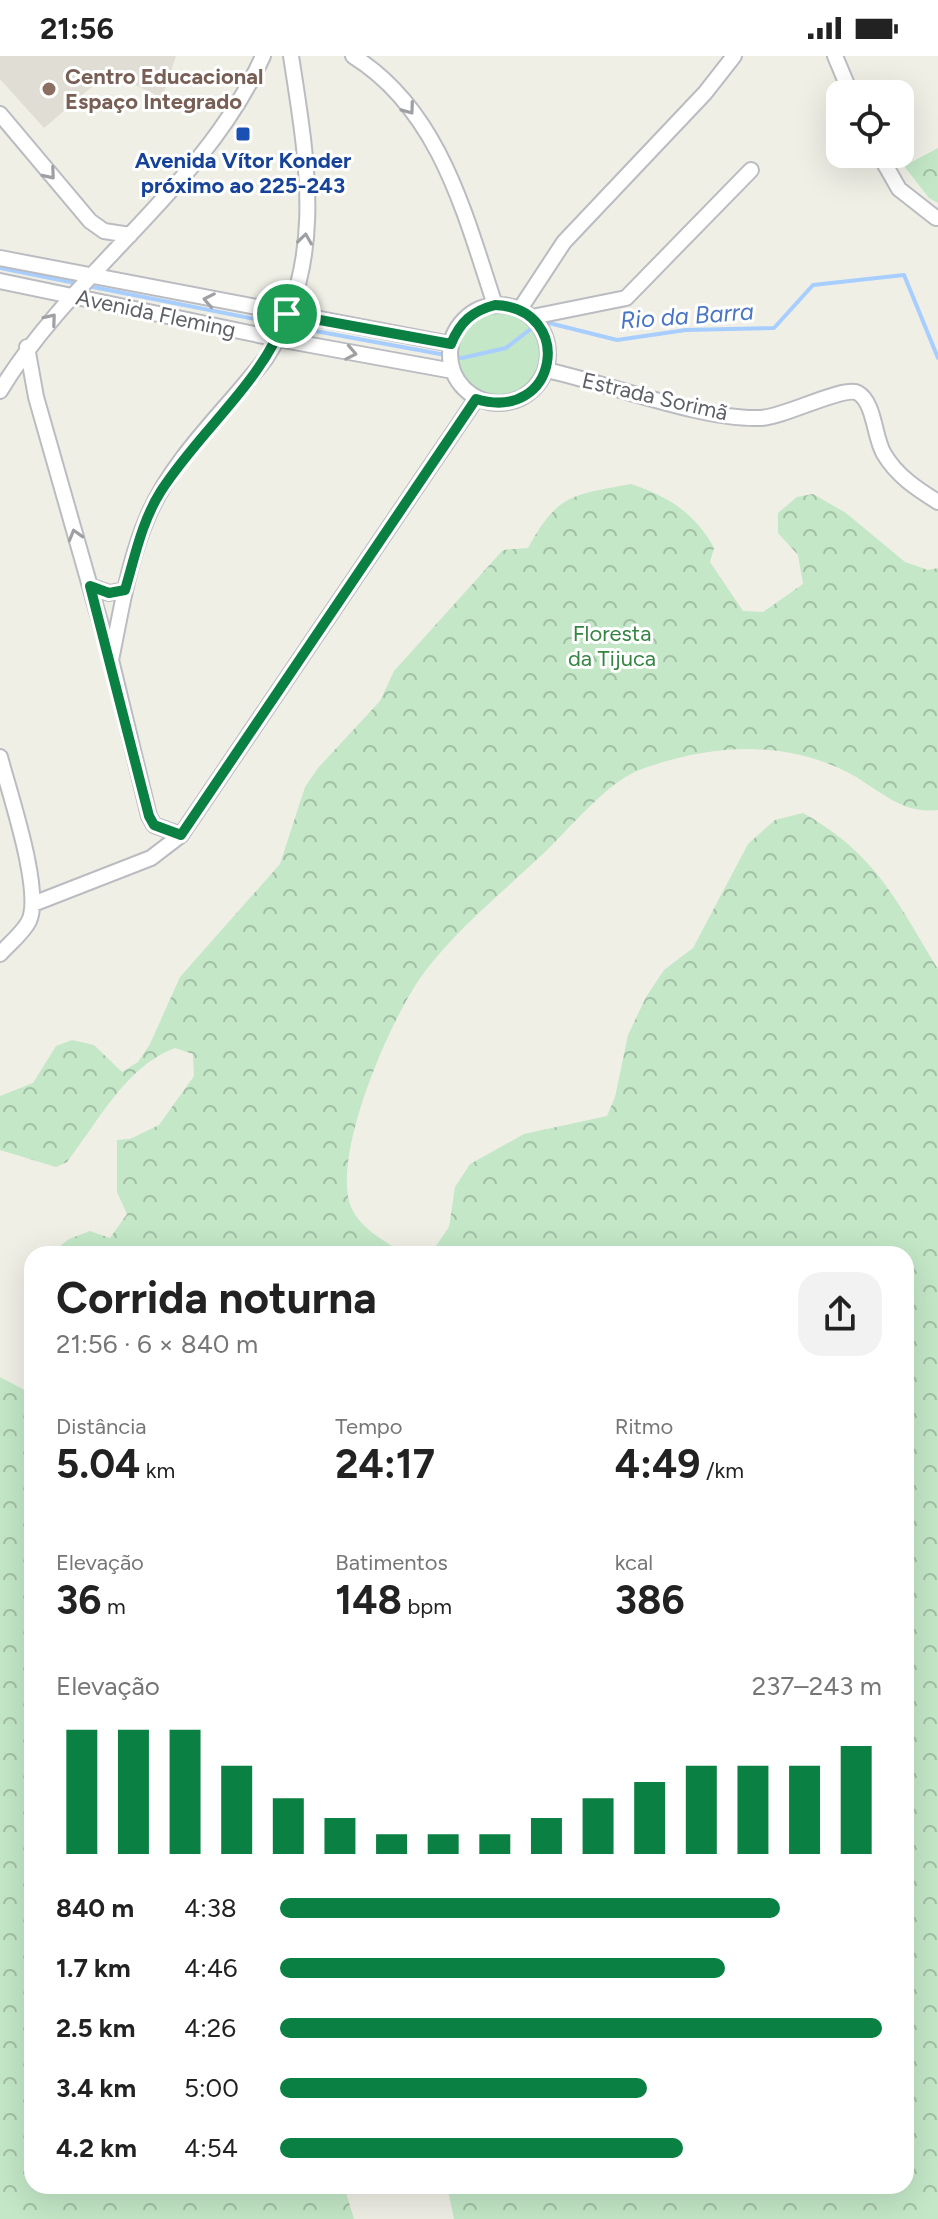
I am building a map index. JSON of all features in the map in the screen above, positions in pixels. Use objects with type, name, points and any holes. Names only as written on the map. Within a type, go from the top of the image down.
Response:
[{"type":"street","points":[[0,391],[27,347],[207,148],[263,56]]},
{"type":"street","points":[[111,660],[125,590],[143,529],[160,492],[283,326],[306,240],[310,192],[291,56]]},
{"type":"street","points":[[353,56],[392,87],[442,158],[474,234],[495,305]]},
{"type":"street","points":[[835,56],[845,80]]},
{"type":"street","points":[[531,318],[564,242],[705,93],[731,57]]},
{"type":"street","points":[[0,114],[90,221],[104,231],[130,235]]},
{"type":"street","points":[[887,168],[899,189],[936,218]]},
{"type":"street","points":[[531,318],[547,341],[546,370],[538,385],[510,403],[493,404],[476,399],[466,391],[452,369],[451,346],[462,322],[472,313],[495,305],[531,318],[626,298],[751,170]]},
{"type":"street","name":"Avenida Fleming","points":[[0,258],[80,285],[283,326],[451,346]]},
{"type":"street","name":"Avenida Fleming","points":[[0,281],[80,285],[283,326],[452,369]]},
{"type":"street","points":[[27,347],[36,397],[111,660],[149,816],[154,825],[181,835]]},
{"type":"street","name":"Estrada Sorimã","points":[[546,370],[704,411],[759,418],[788,414],[846,390],[858,392],[865,400],[882,452],[895,470],[938,502]]},
{"type":"street","points":[[33,904],[151,858],[168,849],[181,835],[476,399]]},
{"type":"street","points":[[90,586],[109,593],[125,590]]},
{"type":"street","points":[[0,757],[29,869],[33,904],[29,922],[0,954]]},
{"type":"shaded area","name":"Centro Educacional Espaço Integrado","points":[[0,56],[176,56],[162,98],[109,72],[44,128],[0,79]]},
{"type":"green space","points":[[938,148],[938,203],[929,198],[906,168],[914,168],[914,161]]},
{"type":"green space","points":[[499,312],[523,319],[535,331],[542,355],[535,379],[523,391],[499,398],[475,391],[463,379],[456,355],[463,331],[475,319]]},
{"type":"green space","name":"Floresta da Tijuca","points":[[631,484],[657,494],[690,516],[714,548],[710,562],[743,611],[763,612],[803,584],[798,555],[778,533],[778,513],[797,497],[813,494],[846,513],[905,562],[928,570],[938,568],[938,810],[901,804],[822,761],[771,750],[745,749],[693,755],[629,775],[591,805],[468,923],[426,970],[398,1017],[358,1115],[347,1177],[349,1201],[358,1218],[392,1246],[60,1246],[90,1231],[110,1238],[127,1214],[117,1192],[117,1140],[130,1139],[159,1125],[194,1076],[193,1054],[175,1048],[142,1068],[114,1097],[67,1162],[56,1167],[0,1150],[0,1096],[33,1083],[56,1046],[72,1040],[94,1045],[122,1072],[138,1062],[150,1044],[180,977],[280,864],[305,787],[318,768],[380,701],[394,671],[503,550],[528,548],[558,506],[595,491]]},
{"type":"green space","points":[[803,813],[849,845],[882,880],[938,969],[938,2219],[454,2219],[449,2194],[914,2194],[914,1246],[436,1246],[449,1227],[455,1187],[470,1164],[524,1134],[607,1116],[615,1097],[628,1035],[646,997],[664,970],[693,948],[748,844],[775,820]]},
{"type":"green space","points":[[0,1377],[24,1390],[24,2194],[346,2194],[354,2219],[0,2219]]},
{"type":"waterway","name":"Rio da Barra","points":[[0,268],[80,284]]},
{"type":"waterway","name":"Rio da Barra","points":[[288,326],[462,358],[506,348],[541,321],[617,340],[686,330],[774,328],[813,285],[904,275],[938,358]]},
{"type":"waterway","name":"Rio da Barra","points":[[88,286],[280,324]]},
{"type":"place","name":"Centro Educacional Espaço Integrado","points":[[49,89]]},
{"type":"place","name":"Avenida Vítor Konder próximo ao 225-243","points":[[243,134]]},
{"type":"route","points":[[495,305],[508,306],[532,317],[547,341],[549,356],[538,385],[525,396],[510,403],[493,404],[476,399],[181,835],[154,825],[149,816],[90,586],[109,593],[125,590],[148,515],[160,492],[266,358],[278,339],[287,314],[451,344],[462,322],[472,313],[495,305]]}]
